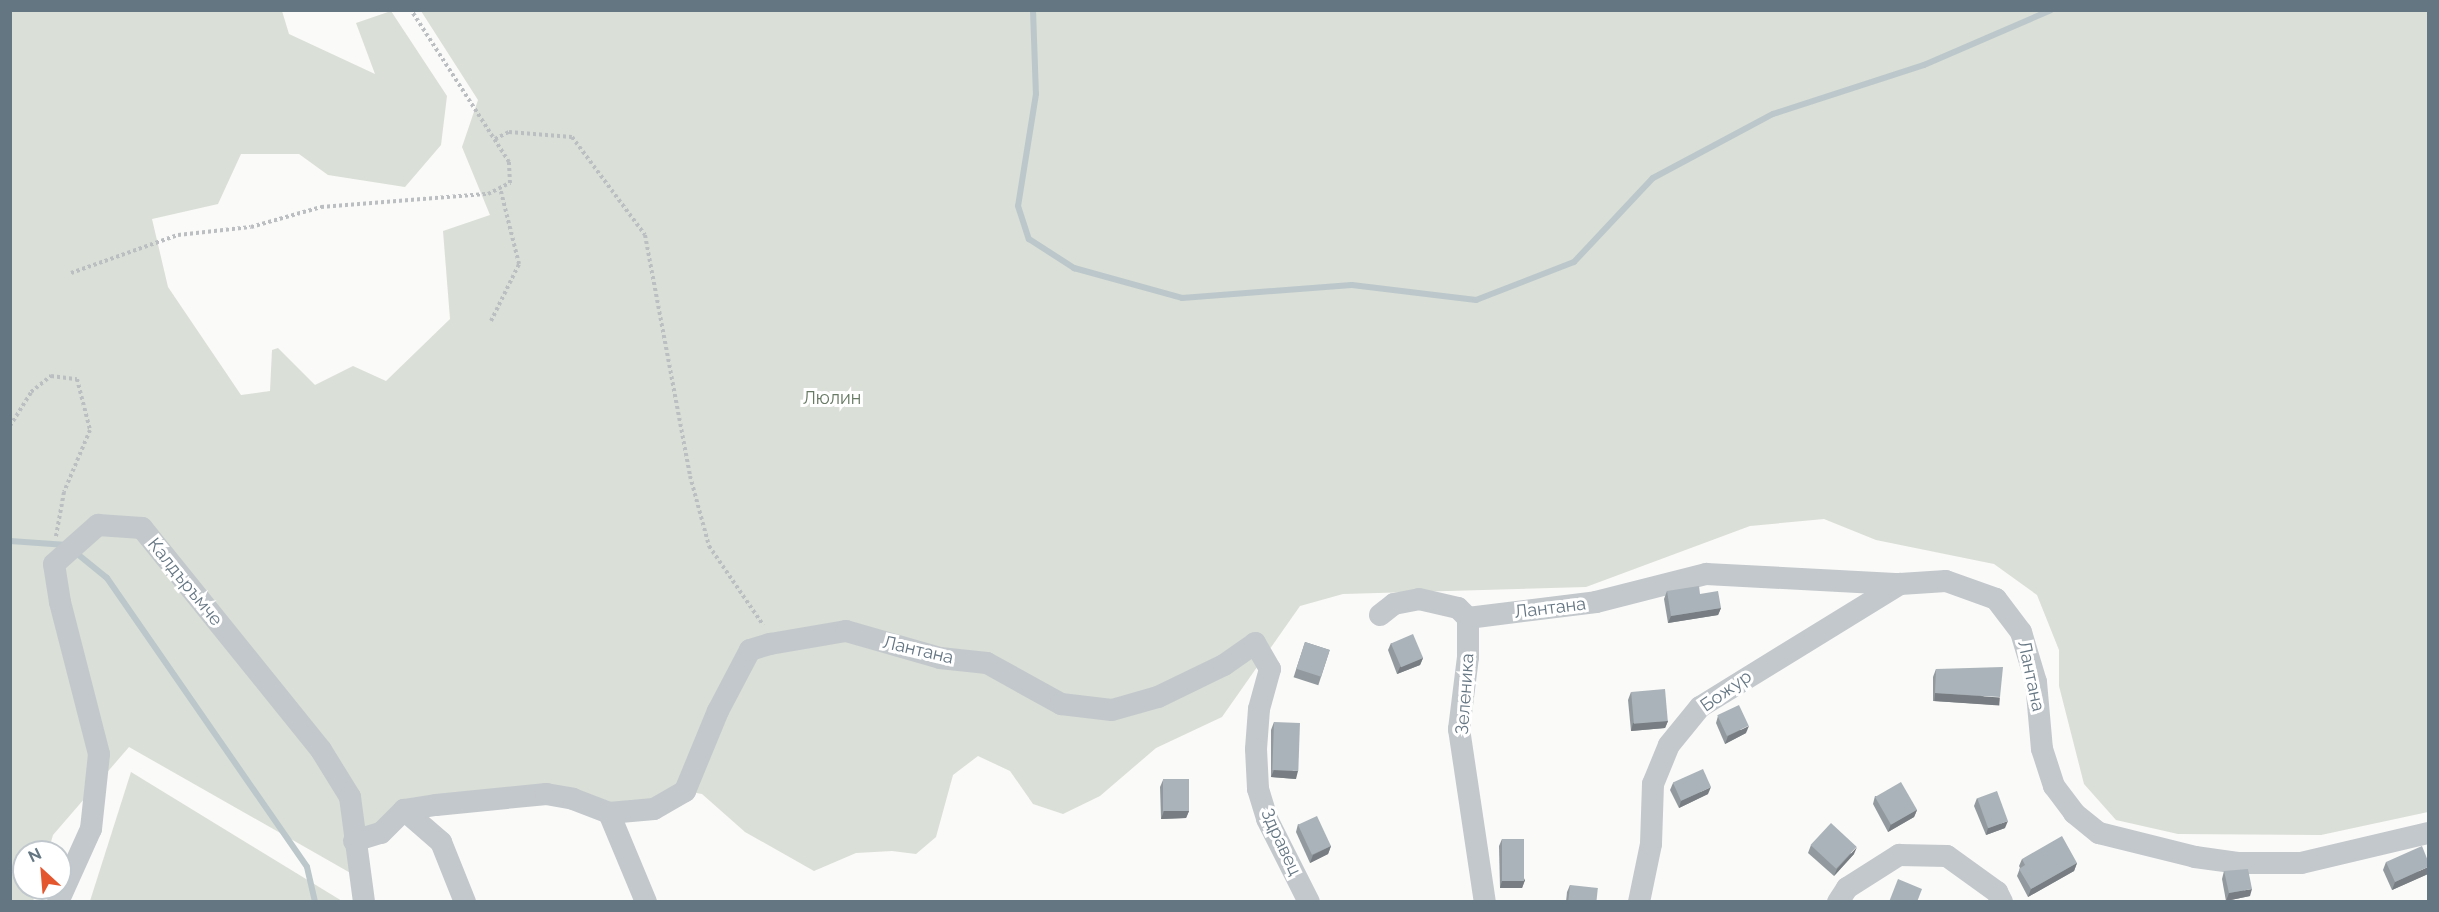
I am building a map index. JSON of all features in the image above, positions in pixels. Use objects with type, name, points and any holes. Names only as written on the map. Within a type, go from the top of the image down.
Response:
[{"type":"street","name":"Калдъръмче","points":[[58,561],[98,525],[142,528],[321,750],[350,796],[354,841],[364,902]]},
{"type":"street","points":[[58,561],[60,602],[99,754],[91,829],[58,902]]},
{"type":"street","name":"Лантана","points":[[1468,618],[1596,602],[1707,574],[1809,581],[1864,579],[1900,584],[1946,581],[1996,599],[2021,632],[2036,682],[2042,749],[2054,786],[2074,813],[2099,833],[2195,857],[2238,863],[2301,863],[2428,833]]},
{"type":"street","name":"Божур","points":[[1639,902],[1651,844],[1653,784],[1669,745],[1700,707],[1900,584]]},
{"type":"street","points":[[1380,615],[1394,604],[1419,598],[1458,608],[1468,618]]},
{"type":"street","name":"Зеленика","points":[[1468,618],[1468,657],[1459,729],[1485,902]]},
{"type":"street","name":"Лантана","points":[[750,650],[846,631],[940,658],[987,663],[1061,704],[1112,710],[1158,697],[1224,665],[1255,643]]},
{"type":"street","points":[[354,841],[381,833],[404,810],[546,794],[573,799],[609,813],[654,809],[685,791],[718,711],[750,650],[769,634]]},
{"type":"street","name":"Здравец","points":[[1255,643],[1270,669],[1258,719],[1258,789],[1267,819],[1309,902]]},
{"type":"street","points":[[404,810],[441,842],[465,902]]},
{"type":"street","points":[[609,813],[646,902]]},
{"type":"street","points":[[1838,902],[1846,888],[1899,855],[1947,856],[1997,892],[2002,902]]},
{"type":"path","points":[[71,273],[178,235],[251,227],[321,207],[445,200],[488,194],[510,183],[509,162],[411,10]]},
{"type":"path","points":[[495,139],[509,132],[572,137],[645,235],[690,476],[709,546],[769,634]]},
{"type":"path","points":[[491,321],[519,264],[500,188]]},
{"type":"path","points":[[10,252],[10,278]]},
{"type":"path","points":[[10,426],[31,392],[51,376],[77,379],[90,430],[58,513],[58,561]]},
{"type":"green space","name":"Люлин","points":[[10,11],[282,11],[289,34],[375,74],[356,23],[391,11],[447,96],[441,145],[405,187],[328,175],[299,154],[241,154],[218,204],[152,219],[168,287],[241,395],[270,391],[272,350],[278,348],[315,385],[353,366],[386,381],[450,319],[443,231],[490,215],[462,147],[478,100],[421,11],[2428,11],[2428,812],[2321,835],[2178,834],[2116,820],[2084,784],[2059,686],[2059,650],[2037,595],[1994,564],[1876,540],[1824,519],[1750,526],[1586,587],[1343,594],[1300,606],[1222,717],[1156,748],[1100,796],[1063,814],[1033,804],[1010,771],[978,756],[953,775],[936,837],[916,854],[892,851],[856,853],[814,871],[745,832],[702,794],[685,791],[618,811],[561,791],[408,805],[355,848],[354,875],[129,747],[53,835],[52,840],[12,840],[12,900],[33,900],[11,901]]},
{"type":"green space","points":[[131,772],[342,901],[90,901]]},
{"type":"building","points":[[1699,586],[1700,594],[1718,591],[1721,608],[1671,616],[1667,591]]},
{"type":"building","points":[[1413,634],[1423,658],[1401,667],[1391,643]]},
{"type":"building","points":[[1305,642],[1330,650],[1321,677],[1296,669]]},
{"type":"building","points":[[2003,667],[2000,697],[1935,693],[1936,669]]},
{"type":"building","points":[[1665,689],[1668,721],[1634,724],[1631,692]]},
{"type":"building","points":[[1739,705],[1749,726],[1727,736],[1717,715]]},
{"type":"building","points":[[1274,722],[1300,723],[1298,771],[1272,770]]},
{"type":"building","points":[[1703,769],[1711,787],[1681,801],[1673,782]]},
{"type":"building","points":[[1163,779],[1189,779],[1189,811],[1163,811]]},
{"type":"building","points":[[1901,782],[1917,810],[1891,825],[1875,797]]},
{"type":"building","points":[[1997,791],[2008,821],[1988,828],[1977,798]]},
{"type":"building","points":[[1317,816],[1331,846],[1312,855],[1298,825]]},
{"type":"building","points":[[1831,823],[1857,847],[1836,869],[1811,845]]},
{"type":"building","points":[[2062,836],[2077,863],[2031,889],[2019,869],[2025,865],[2022,859]]},
{"type":"building","points":[[1502,839],[1524,839],[1524,881],[1502,881]]},
{"type":"building","points":[[2422,846],[2428,867],[2395,882],[2386,862]]},
{"type":"building","points":[[2248,869],[2252,889],[2229,893],[2224,871]]},
{"type":"building","points":[[1898,879],[1922,889],[1917,902],[1889,902]]},
{"type":"building","points":[[1570,885],[1598,888],[1596,902],[1568,901]]},
{"type":"waterway","points":[[1033,10],[1036,94],[1018,206],[1029,239],[1074,268],[1182,298],[1352,285],[1476,300],[1574,262],[1653,178],[1773,114],[1924,65],[2051,10]]},
{"type":"waterway","points":[[10,541],[67,545]]},
{"type":"waterway","points":[[75,552],[107,578],[307,867],[315,902]]}]
